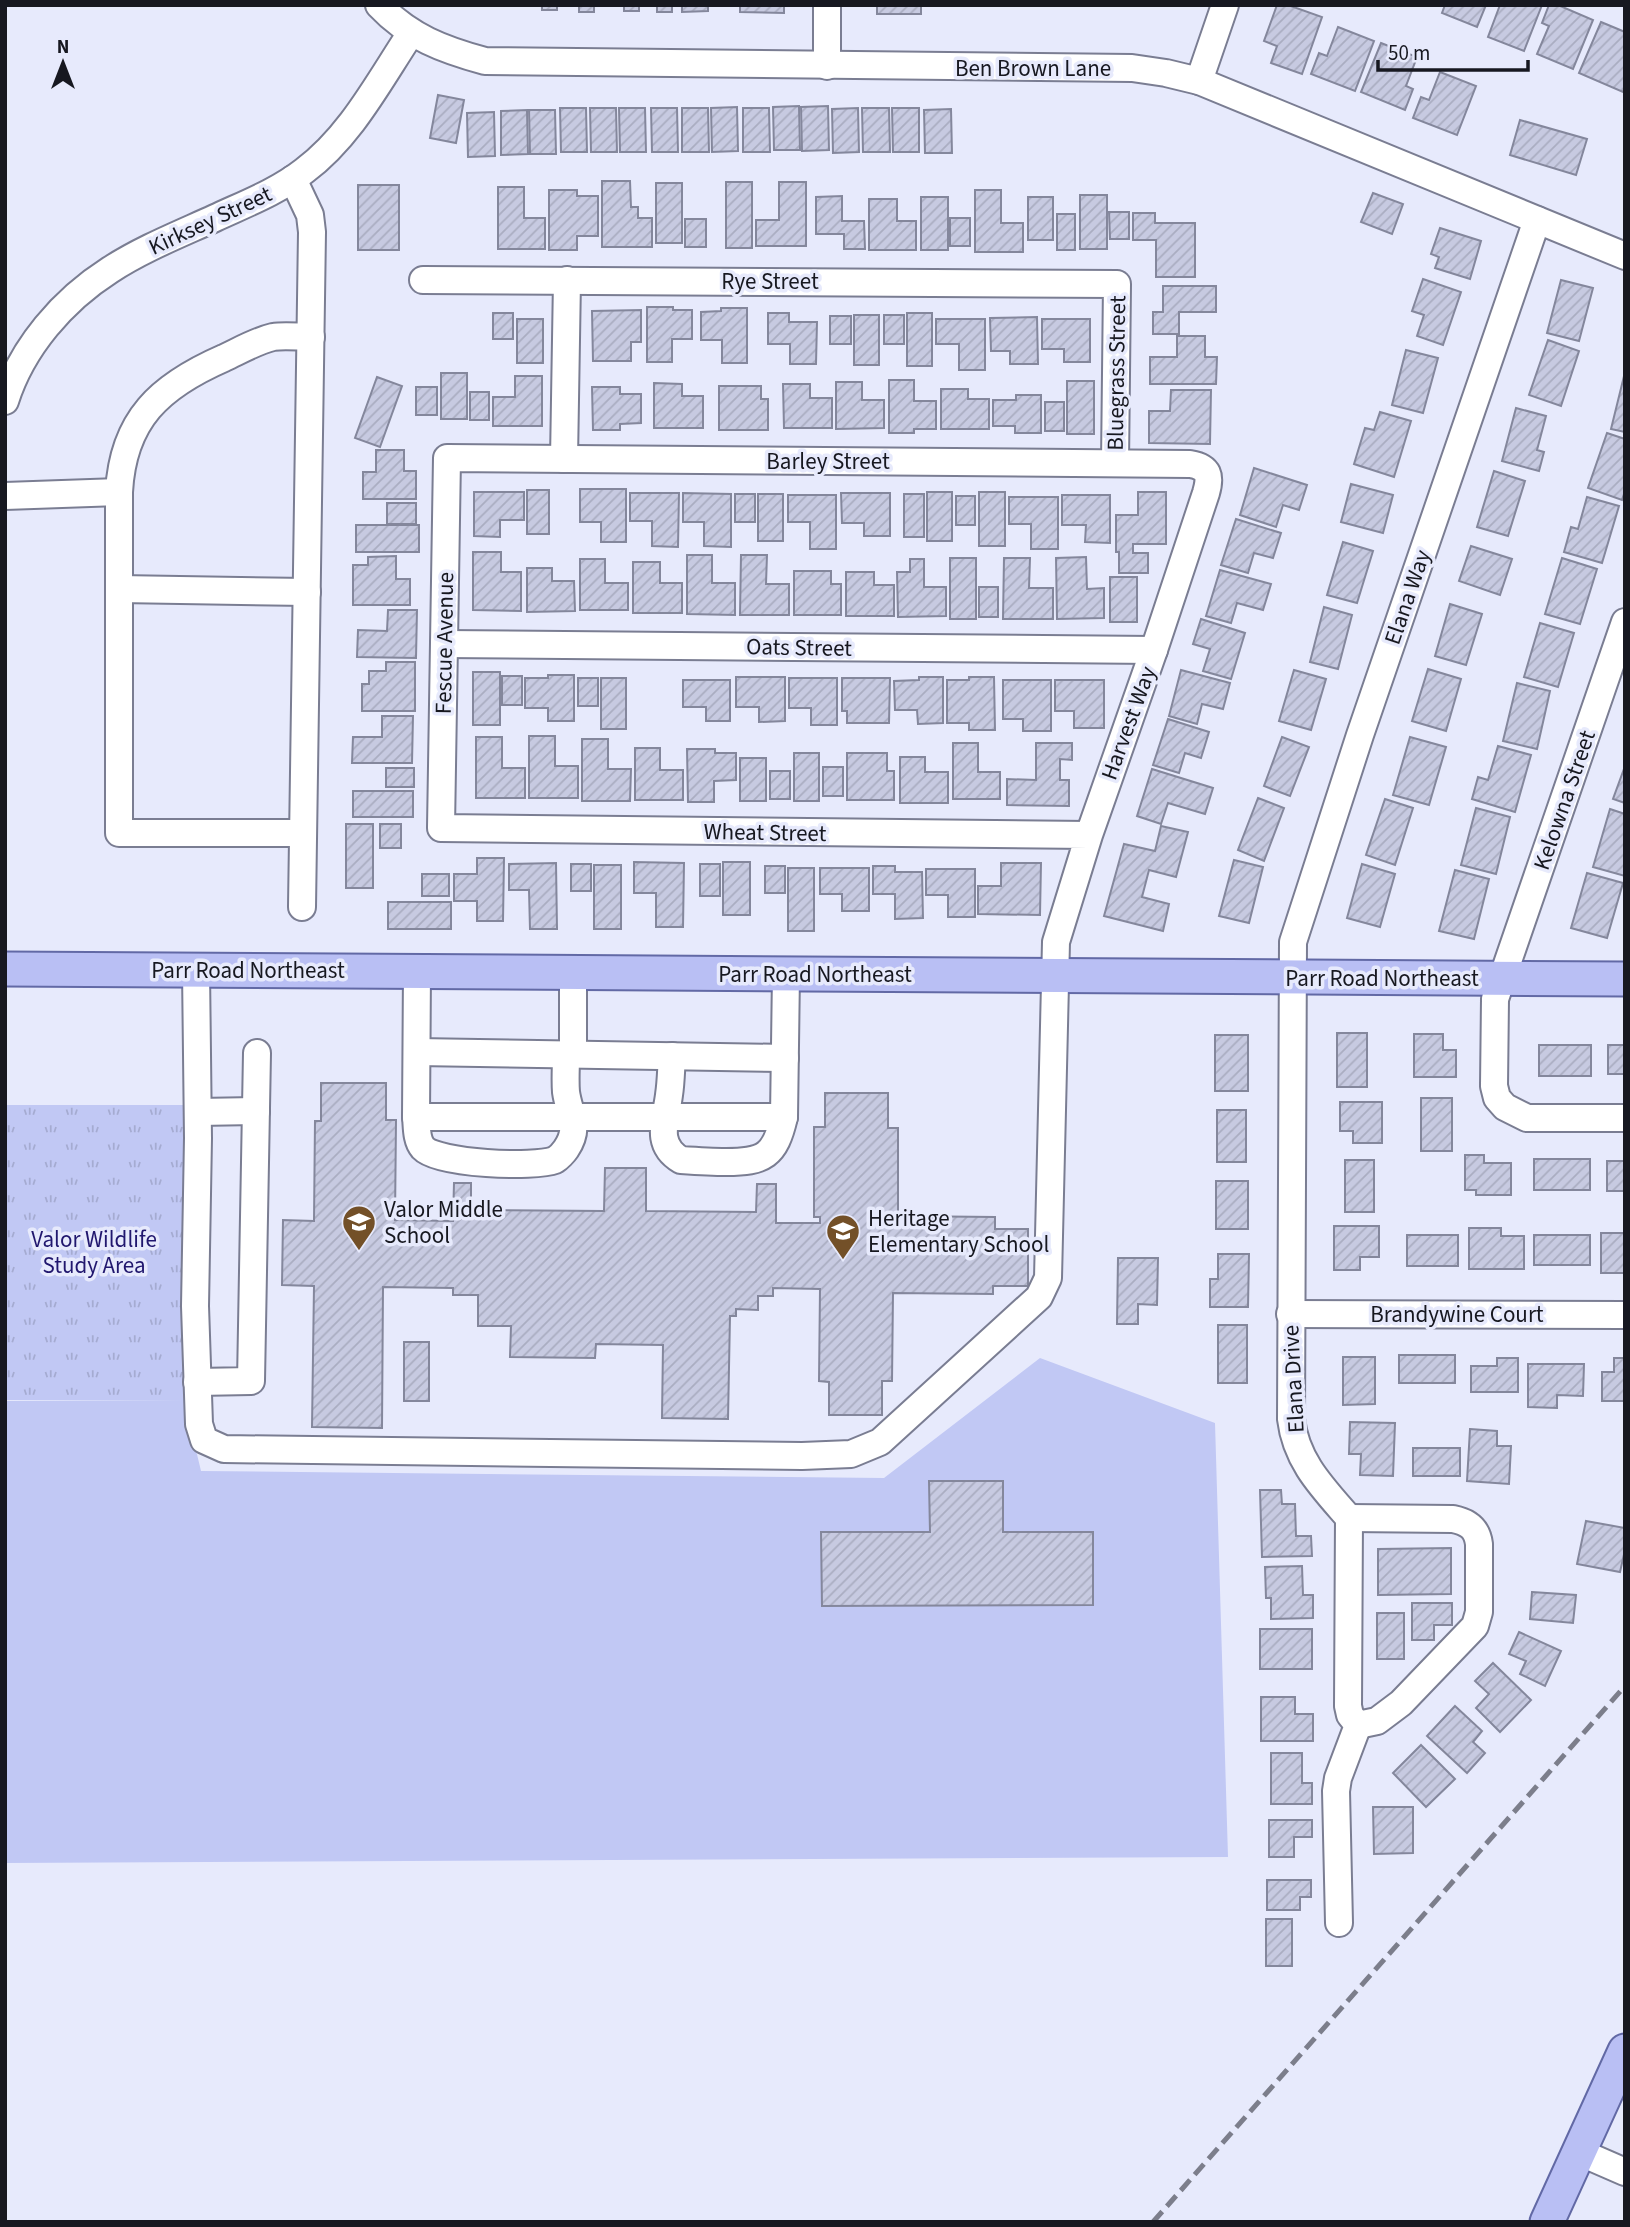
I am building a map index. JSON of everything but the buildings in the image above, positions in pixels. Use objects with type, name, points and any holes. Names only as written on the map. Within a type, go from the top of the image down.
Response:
[{"type":"main road","name":"Parr Road Northeast","points":[[5,969],[1625,979]]},
{"type":"main road","points":[[1547,2222],[1604,2163],[1625,2051]]},
{"type":"street","name":"Ben Brown Lane","points":[[379,5],[411,33],[434,45],[485,61],[1132,68],[1166,73],[1199,81],[1625,256]]},
{"type":"street","points":[[827,5],[827,66]]},
{"type":"street","points":[[1199,81],[1225,5]]},
{"type":"street","name":"Kirksey Street","points":[[5,401],[37,337],[87,286],[111,269],[160,243],[293,179],[327,152],[351,124],[411,33]]},
{"type":"street","points":[[293,179],[310,215],[312,232],[302,907]]},
{"type":"street","name":"Elana Way","points":[[1292,978],[1293,942],[1299,920],[1537,220]]},
{"type":"street","name":"Rye Street","points":[[423,280],[1117,284]]},
{"type":"street","points":[[564,458],[567,280]]},
{"type":"street","name":"Bluegrass Street","points":[[1115,463],[1117,284]]},
{"type":"street","points":[[303,833],[119,833],[119,492],[120,471],[131,435],[140,417],[164,392],[195,371],[272,338],[311,337]]},
{"type":"street","name":"Barley Street","points":[[447,458],[1190,464],[1201,466],[1207,472]]},
{"type":"street","name":"Fescue Avenue","points":[[440,828],[447,458]]},
{"type":"street","name":"Harvest Way","points":[[197,1382],[199,1424],[204,1440],[224,1450],[802,1456],[851,1454],[880,1442],[1039,1297],[1048,1278],[1056,942],[1088,835],[1206,493],[1209,483],[1207,472]]},
{"type":"street","points":[[5,496],[119,492]]},
{"type":"street","points":[[119,590],[307,592]]},
{"type":"street","name":"Kelowna Street","points":[[1625,622],[1493,1004],[1494,1086],[1497,1098],[1505,1107],[1527,1118],[1625,1118]]},
{"type":"street","name":"Oats Street","points":[[444,644],[1154,650]]},
{"type":"street","name":"Wheat Street","points":[[440,828],[1088,835]]},
{"type":"street","points":[[196,970],[197,1382],[251,1381],[257,1053]]},
{"type":"street","points":[[417,971],[417,1134],[422,1147],[435,1155],[485,1163],[555,1160],[565,1151],[573,1135],[574,1117],[566,1093],[573,973]]},
{"type":"street","points":[[672,1056],[670,1093],[664,1117],[666,1146],[672,1155],[681,1160],[751,1162],[765,1156],[774,1146],[784,1117],[786,974]]},
{"type":"street","name":"Elana Drive","points":[[1292,978],[1290,1405],[1293,1436],[1309,1470],[1349,1518]]},
{"type":"street","points":[[417,1052],[785,1058]]},
{"type":"street","points":[[198,1112],[256,1111]]},
{"type":"street","points":[[416,1117],[784,1117]]},
{"type":"street","name":"Brandywine Court","points":[[1290,1314],[1625,1315]]},
{"type":"street","points":[[1349,1518],[1467,1522],[1478,1535],[1479,1544],[1479,1612],[1475,1626],[1401,1703],[1377,1721],[1358,1725],[1350,1715],[1348,1706],[1349,1518]]},
{"type":"street","points":[[1339,1923],[1336,1791],[1338,1778],[1358,1725]]},
{"type":"green space","name":"Valor Wildlife Study Area","points":[[5,1105],[184,1105],[184,1400],[5,1400]]},
{"type":"green space","points":[[1040,1358],[1215,1423],[1228,1857],[5,1863],[5,1401],[184,1400],[201,1471],[884,1478]]},
{"type":"railway","points":[[1153,2222],[1625,1686]]},
{"type":"place","name":"Valor Middle School","points":[[359,1252]]},
{"type":"place","name":"Heritage Elementary School","points":[[843,1261]]}]
